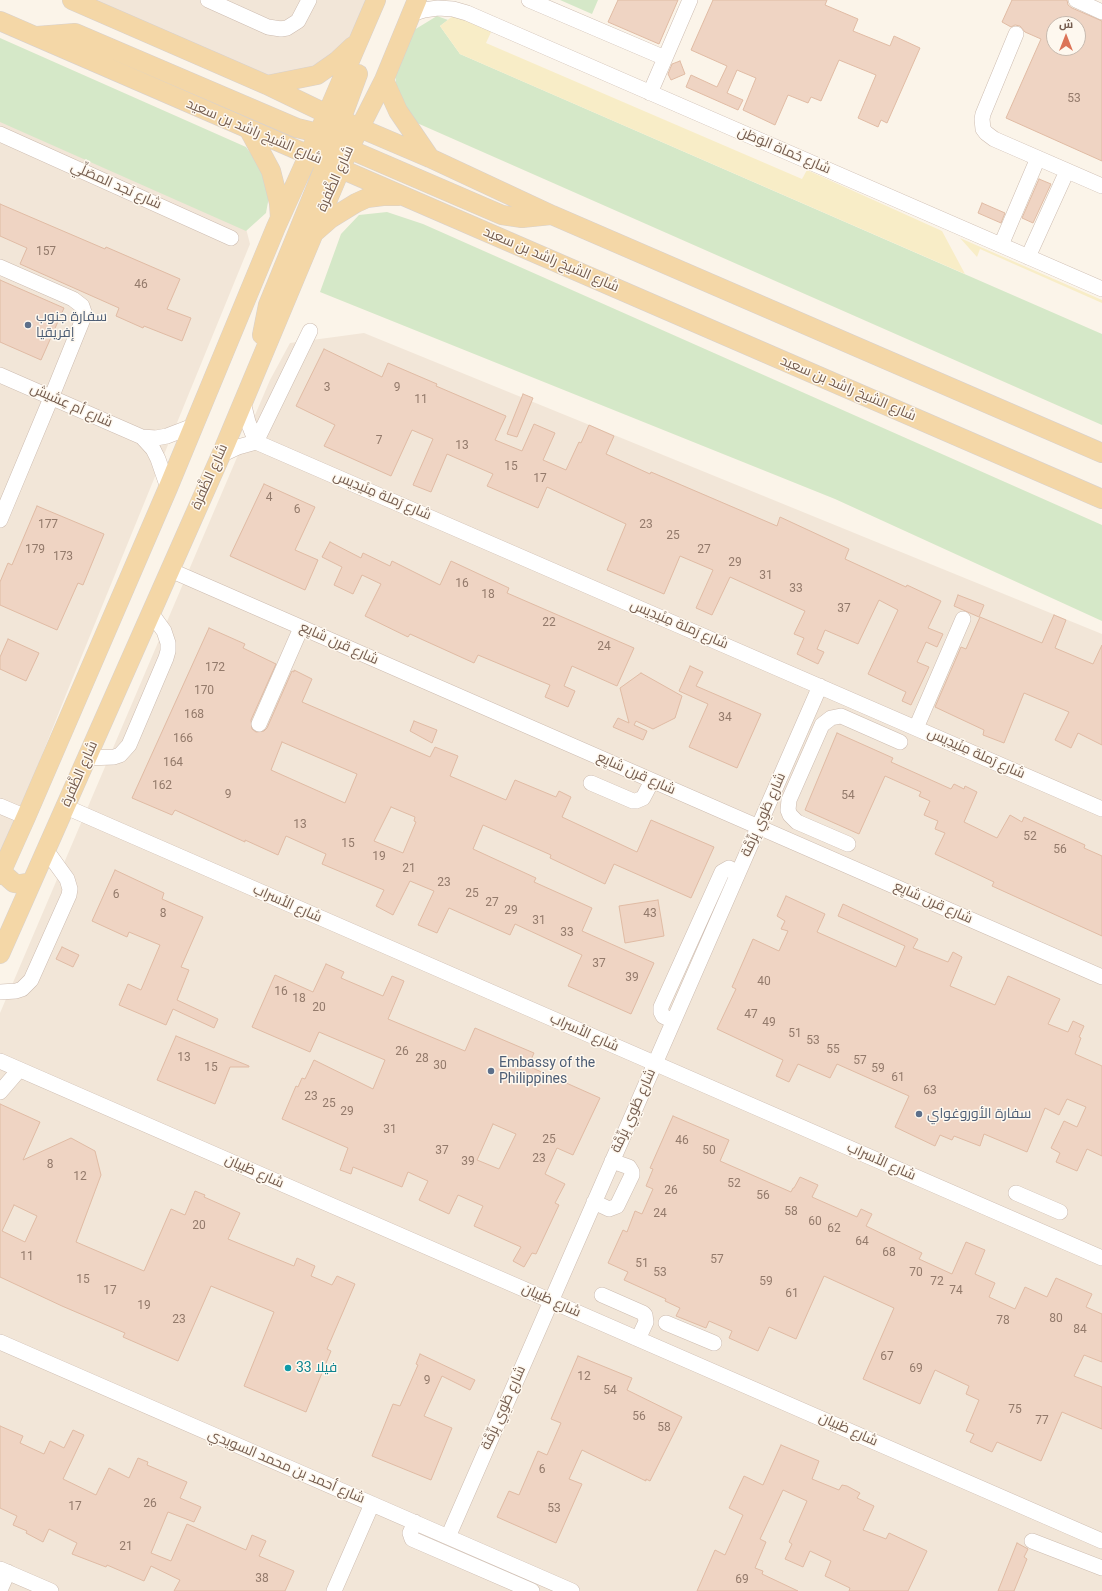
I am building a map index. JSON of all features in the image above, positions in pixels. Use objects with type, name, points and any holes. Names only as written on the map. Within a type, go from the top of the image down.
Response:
[{"type":"main road","name":"شارع الشيخ راشد بن سعيد","points":[[72,0],[267,85],[333,141],[403,196],[1102,499]]},
{"type":"main road","name":"شارع الظَّفرة","points":[[0,954],[5,923],[32,882],[66,807],[221,455],[312,235],[357,43],[376,0]]},
{"type":"main road","points":[[261,360],[264,324],[268,305],[387,0]]},
{"type":"main road","points":[[360,128],[384,80],[414,7]]},
{"type":"main road","name":"شارع الشيخ راشد بن سعيد","points":[[0,21],[308,155],[360,128],[430,158],[552,215],[1102,454]]},
{"type":"main road","points":[[36,36],[75,32],[297,128],[333,141],[502,215],[522,218],[552,215]]},
{"type":"main road","points":[[267,85],[317,76],[357,43]]},
{"type":"main road","points":[[384,80],[398,111],[430,158]]},
{"type":"main road","points":[[249,130],[271,171],[279,203],[280,220]]},
{"type":"main road","name":"شارع الظَّفرة","points":[[1,872],[26,818],[168,488],[308,155],[333,141]]},
{"type":"main road","points":[[312,235],[330,219],[356,203],[372,198],[403,196]]},
{"type":"main road","points":[[1,872],[14,883],[20,884],[32,882]]},
{"type":"street","points":[[208,0],[234,5],[268,27],[281,29],[287,28],[298,21],[309,0]]},
{"type":"street","name":"شارع حُماة الوَطَن","points":[[452,0],[466,13]]},
{"type":"street","points":[[529,0],[665,58]]},
{"type":"street","points":[[650,93],[690,0]]},
{"type":"street","points":[[1076,0],[1102,12]]},
{"type":"street","name":"شارع حُماة الوَطَن","points":[[414,7],[424,10],[438,8],[453,9],[466,13],[1102,289]]},
{"type":"street","points":[[1016,34],[983,114],[982,124],[986,133],[990,137],[1102,186]]},
{"type":"street","name":"شارع نَجد المصَلِّي","points":[[0,134],[232,238]]},
{"type":"street","points":[[1001,245],[1038,158]]},
{"type":"street","points":[[1028,257],[1067,171]]},
{"type":"street","points":[[0,267],[73,299],[82,306],[84,312],[83,319],[52,398],[0,520]]},
{"type":"street","points":[[221,455],[238,447],[256,442],[310,331]]},
{"type":"street","name":"شارع أم عِشيش","points":[[0,375],[142,437],[156,438],[167,436],[193,426]]},
{"type":"street","points":[[243,402],[248,422],[256,442]]},
{"type":"street","name":"شارع أم عِشيش","points":[[142,437],[153,450],[158,459],[168,488]]},
{"type":"street","name":"شارع رَملة مِنَيدِيس","points":[[256,442],[1102,809]]},
{"type":"street","name":"شارع قرن شايِع","points":[[170,570],[1102,977]]},
{"type":"street","points":[[87,758],[114,757],[120,755],[129,746],[168,651],[168,643],[164,631],[151,613]]},
{"type":"street","points":[[916,728],[963,619]]},
{"type":"street","points":[[259,724],[301,628]]},
{"type":"street","name":"شارع طَوِي بِرِّمَّة","points":[[448,1537],[820,686]]},
{"type":"street","points":[[848,844],[797,822],[790,815],[788,805],[789,800],[822,725],[826,721],[836,716],[846,718],[900,742]]},
{"type":"street","points":[[790,755],[806,762]]},
{"type":"street","points":[[621,796],[632,772]]},
{"type":"street","points":[[591,783],[633,801],[640,800],[646,794],[652,781]]},
{"type":"street","points":[[0,806],[26,818]]},
{"type":"street","name":"شارع الأسراب","points":[[66,807],[1102,1258]]},
{"type":"street","points":[[0,992],[22,989],[31,980],[69,895],[70,890],[67,879],[46,850]]},
{"type":"street","name":"شارع ظبيان","points":[[0,1061],[1100,1540]]},
{"type":"street","points":[[0,1092],[19,1070]]},
{"type":"street","points":[[594,1202],[609,1209],[617,1206],[632,1176],[632,1172],[629,1168],[612,1161]]},
{"type":"street","points":[[1016,1193],[1056,1210],[1042,1232]]},
{"type":"street","points":[[602,1295],[645,1315],[646,1322],[638,1339]]},
{"type":"street","points":[[606,1325],[617,1302]]},
{"type":"street","points":[[666,1323],[714,1343]]},
{"type":"street","points":[[676,1356],[687,1332]]},
{"type":"street","name":"شارع أحمد بن محمد السويدي","points":[[0,1342],[572,1591]]},
{"type":"street","points":[[334,1591],[372,1504]]},
{"type":"street","points":[[415,1522],[410,1533],[412,1539],[532,1591]]},
{"type":"street","points":[[1032,1540],[1102,1568]]},
{"type":"street","points":[[1087,1562],[1100,1540]]},
{"type":"street","points":[[0,1590],[4,1571],[51,1591]]},
{"type":"shaded area","points":[[71,0],[376,0],[357,43],[317,75],[267,85]]},
{"type":"shaded area","points":[[0,104],[243,217],[250,244],[67,692],[0,861]]},
{"type":"shaded area","points":[[364,333],[1102,634],[1102,1591],[0,1591],[0,1013],[270,380],[290,343]]},
{"type":"green space","points":[[560,0],[598,0],[592,14]]},
{"type":"green space","points":[[437,16],[448,20],[440,26],[460,54],[1102,334],[1102,425],[417,123],[397,97],[395,72],[414,30]]},
{"type":"green space","points":[[0,38],[246,147],[267,175],[270,191],[266,213],[246,231],[0,122]]},
{"type":"green space","points":[[387,212],[423,224],[1102,525],[1102,621],[835,499],[320,292],[341,234],[359,215]]},
{"type":"sand","points":[[454,15],[492,30],[486,43],[802,179],[807,170],[942,231],[965,274],[460,54],[440,26]]},
{"type":"sand","points":[[960,238],[1102,300],[1102,303],[980,249],[977,257]]},
{"type":"building","points":[[618,0],[678,0],[659,44],[608,22]]},
{"type":"building","points":[[713,0],[827,0],[825,5],[858,19],[853,31],[890,46],[894,36],[920,48],[887,123],[881,120],[878,127],[858,118],[876,75],[839,60],[821,101],[811,97],[808,103],[788,95],[775,125],[743,110],[756,78],[737,70],[727,93],[743,100],[738,110],[686,87],[691,75],[717,87],[727,66],[691,50]]},
{"type":"building","points":[[1012,0],[1067,0],[1068,5],[1072,8],[1102,21],[1102,161],[1006,118],[1041,39],[1025,32],[1020,26],[1015,25],[1011,27],[1002,22]]},
{"type":"building","points":[[680,61],[685,74],[671,80],[668,74],[672,64]]},
{"type":"building","points":[[1039,179],[1051,184],[1033,223],[1022,218]]},
{"type":"building","points":[[982,203],[1005,213],[1001,223],[978,213]]},
{"type":"building","points":[[0,204],[180,279],[167,309],[191,318],[182,341],[144,326],[143,328],[116,316],[119,308],[20,264],[27,248],[0,236]]},
{"type":"building","name":"سفارة جنوب إفريقيا","points":[[0,280],[64,308],[41,360],[0,342]]},
{"type":"building","points":[[324,349],[382,377],[388,363],[437,384],[436,386],[506,416],[495,440],[522,451],[534,424],[555,433],[543,460],[566,470],[589,425],[614,436],[606,454],[650,474],[651,472],[777,526],[780,517],[849,549],[845,559],[906,587],[907,585],[941,601],[928,628],[943,634],[937,647],[926,642],[917,662],[929,667],[911,705],[902,701],[906,692],[868,674],[898,610],[879,600],[858,644],[825,630],[817,649],[824,652],[818,664],[797,654],[804,638],[794,634],[805,611],[730,577],[712,615],[696,608],[713,570],[680,556],[664,594],[607,570],[626,524],[547,487],[538,508],[487,486],[493,474],[447,454],[431,492],[413,485],[433,439],[412,430],[391,476],[324,446],[335,425],[296,406]]},
{"type":"building","points":[[523,394],[533,398],[517,437],[507,434]]},
{"type":"building","points":[[264,484],[315,507],[295,550],[318,560],[305,590],[230,556]]},
{"type":"building","points":[[37,506],[104,534],[83,585],[78,583],[57,630],[0,605],[0,582],[8,563],[12,565]]},
{"type":"building","points":[[330,542],[361,558],[363,553],[390,566],[392,561],[440,585],[451,561],[509,588],[507,593],[634,648],[617,686],[572,666],[564,686],[575,691],[568,707],[545,697],[550,685],[478,655],[474,663],[410,634],[408,637],[365,616],[381,584],[362,575],[353,594],[334,585],[342,567],[322,557]]},
{"type":"building","points":[[958,595],[984,605],[979,617],[954,606]]},
{"type":"building","points":[[1054,615],[1066,620],[1055,648],[1093,664],[1102,645],[1102,745],[1078,733],[1071,748],[1055,740],[1069,712],[1024,693],[1004,743],[983,735],[984,730],[935,707],[961,647],[966,649],[980,617],[1042,643]]},
{"type":"building","points":[[209,628],[245,644],[243,648],[276,664],[251,720],[252,729],[256,732],[264,731],[267,728],[292,671],[294,672],[294,670],[312,679],[302,702],[430,757],[435,747],[458,756],[450,776],[506,800],[515,780],[556,797],[559,791],[571,797],[562,817],[637,852],[651,820],[714,847],[691,898],[614,864],[605,884],[550,858],[551,855],[483,825],[473,849],[536,878],[534,882],[592,908],[582,931],[654,963],[631,1014],[568,986],[582,955],[515,924],[510,935],[449,908],[437,933],[418,925],[434,891],[410,881],[393,915],[376,906],[384,890],[322,864],[326,854],[286,836],[278,855],[245,840],[245,842],[175,810],[172,815],[132,798]],"holes":[[[282,742],[357,774],[345,803],[271,770]],[[391,807],[415,817],[414,821],[416,822],[403,853],[374,841]]]},
{"type":"building","points":[[8,639],[39,653],[26,681],[0,669],[0,657]]},
{"type":"building","points":[[690,666],[703,672],[696,686],[761,714],[737,768],[689,747],[708,704],[679,691]]},
{"type":"building","points":[[641,673],[682,696],[675,718],[653,729],[636,721],[634,725],[647,731],[643,740],[613,727],[618,718],[629,723],[620,688]]},
{"type":"building","points":[[414,721],[437,730],[432,743],[410,731]]},
{"type":"building","points":[[837,733],[893,758],[891,762],[951,789],[954,784],[964,789],[965,786],[977,792],[964,822],[997,838],[1010,815],[1022,822],[1024,817],[1085,845],[1084,848],[1102,856],[1102,936],[992,886],[994,882],[935,854],[945,833],[935,829],[938,821],[924,815],[930,801],[919,796],[921,792],[885,776],[859,834],[805,810]]},
{"type":"building","points":[[115,870],[164,893],[162,899],[203,917],[181,967],[189,970],[177,1000],[218,1019],[214,1028],[173,1009],[166,1025],[119,1005],[128,984],[141,990],[160,945],[129,932],[127,937],[92,921]]},
{"type":"building","points":[[786,896],[825,914],[817,932],[896,967],[905,946],[838,916],[843,904],[918,939],[913,948],[948,962],[953,952],[962,957],[950,986],[995,1005],[1008,976],[1060,999],[1048,1024],[1068,1032],[1073,1021],[1084,1026],[1079,1037],[1081,1038],[1075,1054],[1102,1066],[1102,1156],[1087,1149],[1077,1171],[1056,1162],[1060,1153],[1051,1148],[1064,1121],[1077,1127],[1086,1107],[1067,1099],[1059,1115],[1045,1108],[1027,1152],[984,1134],[980,1146],[954,1136],[952,1140],[940,1135],[935,1146],[895,1127],[909,1096],[837,1064],[830,1078],[798,1064],[789,1082],[776,1076],[783,1060],[717,1029],[736,989],[732,987],[753,939],[779,951],[788,931],[781,929],[785,921],[777,916]]},
{"type":"building","points":[[658,900],[664,936],[625,943],[619,906]]},
{"type":"building","points":[[62,947],[79,955],[73,967],[56,959]]},
{"type":"building","points":[[326,964],[344,972],[341,978],[383,996],[392,976],[404,981],[388,1019],[465,1051],[475,1028],[534,1053],[528,1066],[600,1098],[573,1155],[557,1148],[545,1174],[565,1184],[555,1203],[559,1205],[536,1254],[532,1253],[524,1267],[513,1261],[521,1247],[474,1226],[483,1206],[458,1195],[449,1214],[419,1200],[428,1181],[408,1172],[402,1187],[353,1167],[351,1174],[340,1170],[348,1148],[282,1119],[296,1086],[298,1087],[302,1078],[305,1079],[314,1060],[373,1089],[385,1060],[319,1032],[310,1052],[252,1027],[275,975],[313,992]],"holes":[[[493,1124],[516,1134],[499,1169],[477,1160]]]},
{"type":"building","points":[[176,1036],[249,1067],[230,1067],[215,1104],[157,1080]]},
{"type":"building","points":[[0,1104],[40,1122],[23,1160],[71,1138],[95,1151],[101,1175],[76,1242],[144,1271],[171,1209],[185,1215],[195,1191],[205,1195],[204,1197],[240,1213],[228,1239],[294,1266],[297,1258],[315,1266],[311,1276],[332,1285],[337,1276],[355,1284],[327,1349],[331,1351],[306,1412],[244,1386],[274,1312],[211,1286],[178,1361],[123,1337],[125,1333],[0,1277]],"holes":[[[14,1205],[37,1216],[25,1242],[2,1231]]]},
{"type":"building","points":[[673,1116],[729,1140],[720,1161],[791,1192],[800,1177],[818,1185],[812,1197],[857,1217],[861,1209],[872,1214],[866,1226],[922,1253],[919,1259],[952,1274],[966,1242],[985,1250],[975,1274],[995,1283],[989,1297],[1015,1309],[1025,1287],[1047,1297],[1056,1278],[1092,1294],[1086,1307],[1102,1314],[1102,1362],[1084,1355],[1074,1376],[1102,1387],[1102,1429],[1062,1412],[1041,1461],[997,1442],[992,1452],[970,1442],[974,1434],[966,1431],[979,1400],[966,1394],[969,1386],[935,1370],[920,1404],[863,1379],[894,1308],[824,1276],[796,1339],[769,1327],[758,1351],[729,1338],[732,1331],[709,1321],[706,1328],[676,1316],[680,1308],[665,1301],[666,1299],[624,1280],[628,1272],[608,1263],[623,1230],[627,1232],[635,1211],[642,1214],[653,1189],[646,1186],[653,1169],[650,1168]]},
{"type":"building","points":[[420,1354],[475,1380],[470,1390],[442,1376],[424,1416],[452,1428],[431,1480],[372,1456],[393,1404],[400,1406],[418,1365],[416,1364]]},
{"type":"building","points":[[578,1356],[632,1378],[627,1390],[682,1417],[650,1481],[646,1479],[646,1481],[582,1450],[569,1479],[582,1484],[556,1543],[497,1517],[509,1491],[519,1495],[538,1451],[547,1455],[561,1423],[551,1419]]},
{"type":"building","points":[[0,1426],[23,1436],[20,1443],[44,1454],[50,1441],[64,1448],[73,1430],[84,1435],[63,1479],[96,1495],[109,1468],[129,1478],[138,1458],[148,1462],[147,1465],[187,1482],[180,1498],[201,1507],[194,1522],[168,1512],[151,1553],[171,1561],[187,1524],[246,1550],[252,1535],[266,1541],[259,1556],[294,1571],[285,1591],[174,1591],[180,1580],[151,1566],[144,1581],[107,1565],[106,1567],[72,1554],[77,1543],[49,1529],[43,1542],[26,1533],[27,1531],[13,1525],[17,1516],[0,1508]]},
{"type":"building","points":[[781,1445],[819,1461],[812,1479],[839,1490],[842,1485],[847,1486],[860,1493],[857,1498],[874,1506],[863,1530],[886,1539],[889,1533],[927,1551],[908,1591],[849,1591],[850,1588],[825,1576],[831,1561],[810,1551],[803,1567],[785,1559],[792,1544],[789,1542],[807,1501],[783,1490],[760,1539],[766,1542],[755,1568],[763,1571],[762,1574],[798,1591],[697,1591],[715,1550],[725,1555],[743,1515],[729,1508],[744,1476],[763,1485]]},
{"type":"building","points":[[1017,1543],[1028,1549],[1024,1557],[1027,1559],[1014,1591],[998,1591]]},
{"type":"place","name":"سفارة جنوب إفريقيا","points":[[28,325]]},
{"type":"place","name":"Embassy of the Philippines","points":[[491,1071]]},
{"type":"place","name":"سفارة الأوروغواي","points":[[919,1114]]},
{"type":"place","name":"فيلا 33","points":[[288,1368]]}]
